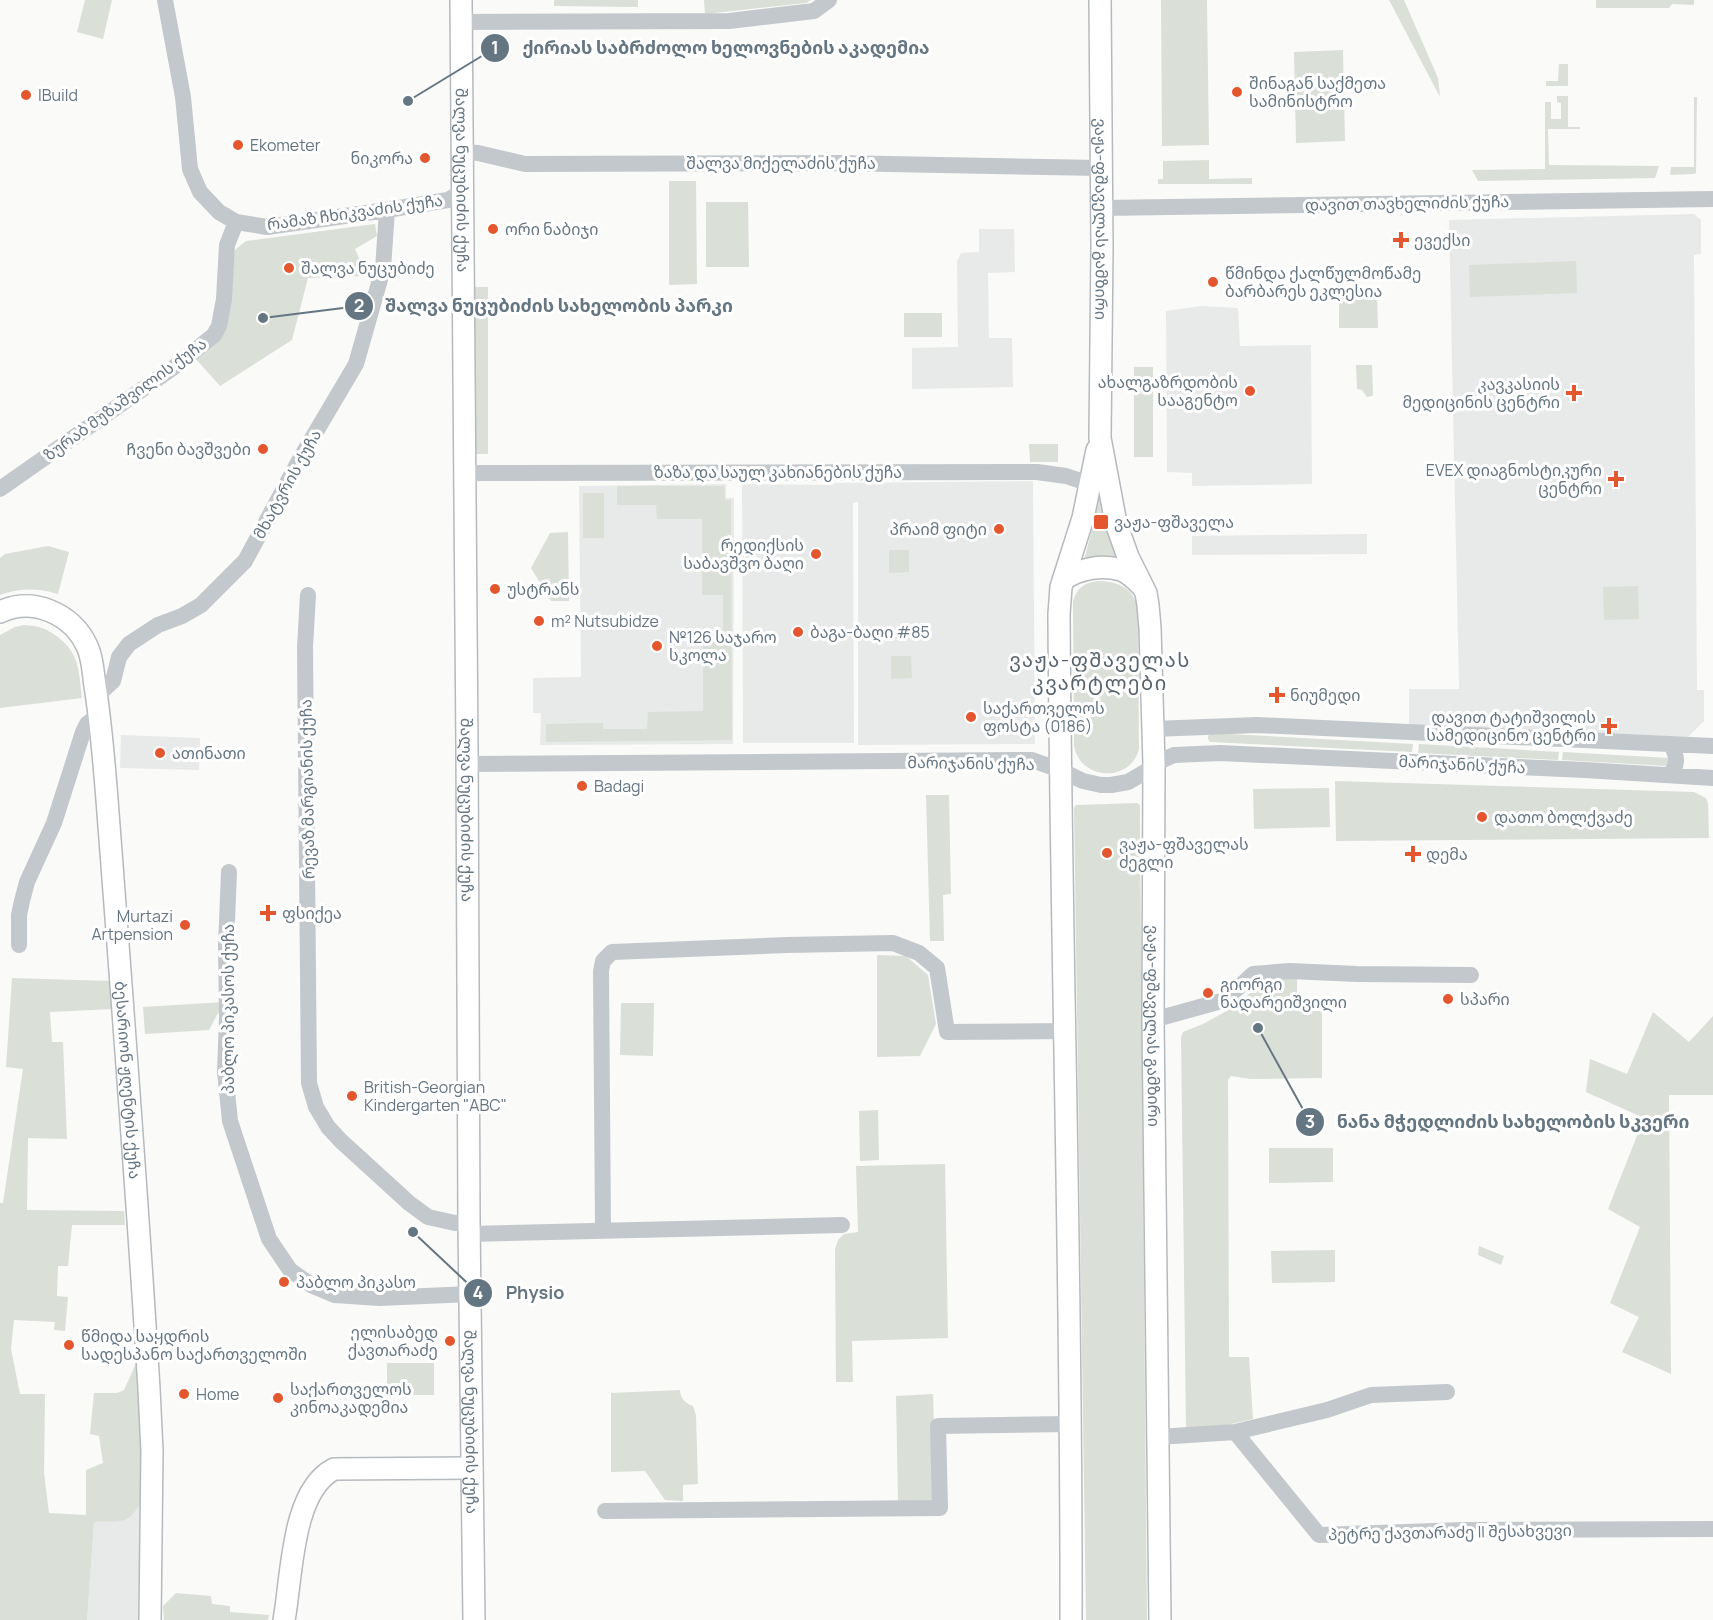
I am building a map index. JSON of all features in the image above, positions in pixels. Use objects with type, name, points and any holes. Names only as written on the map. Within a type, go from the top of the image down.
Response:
[{"type":"main road","name":"შალვა ნუცუბიძის ქუჩა","points":[[461,0],[469,1228],[474,1620]]},
{"type":"main road","name":"ვაჟა-ფშაველას გამზირი","points":[[1100,0],[1102,208],[1100,438],[1116,523],[1128,557],[1143,587],[1149,613],[1154,764],[1153,1020],[1160,1620]]},
{"type":"main road","name":"ვაჟა-ფშაველას გამზირი","points":[[1071,1620],[1059,614],[1060,595],[1076,543],[1100,438]]},
{"type":"main road","points":[[1064,579],[1082,570],[1114,569],[1126,573],[1143,587]]},
{"type":"main road","name":"ბესარიონ ჟღენტის ქუჩა","points":[[0,612],[7,608],[35,606],[62,616],[74,626],[88,648],[98,705],[120,967],[150,1389],[152,1451],[150,1620]]},
{"type":"main road","points":[[284,1620],[301,1516],[312,1490],[327,1472],[334,1468],[472,1468]]},
{"type":"street","name":"რამაზ ჩხიკვაძის ქუჩა","points":[[165,0],[183,97],[190,169],[200,192],[219,212],[236,222],[267,227],[448,200],[463,191]]},
{"type":"street","points":[[461,22],[729,21],[814,11],[829,0]]},
{"type":"street","name":"შალვა მიქელაძის ქუჩა","points":[[462,152],[478,153],[525,164],[858,163],[1101,168]]},
{"type":"street","name":"დავით თავხელიძის ქუჩა","points":[[1102,208],[1713,199]]},
{"type":"street","name":"მხატვრის ქუჩა","points":[[19,945],[19,915],[27,882],[54,823],[83,732],[113,681],[119,657],[129,644],[143,634],[201,605],[244,561],[356,363],[383,269],[387,210]]},
{"type":"street","name":"ზურაბ მუზაშვილის ქუჩა","points":[[0,489],[177,365],[214,335],[219,327],[224,299],[227,245],[236,222]]},
{"type":"street","name":"ზაზა და საულ კახიანების ქუჩა","points":[[465,473],[1037,472],[1066,476],[1090,484]]},
{"type":"street","name":"რევაზ მარგიანის ქუჩა","points":[[308,595],[305,647],[309,1083],[316,1107],[328,1127],[409,1203],[428,1217],[469,1228],[603,1230],[842,1225]]},
{"type":"street","name":"მარიჯანის ქუჩა","points":[[1153,729],[1257,725],[1713,746]]},
{"type":"street","points":[[1196,727],[1197,753]]},
{"type":"street","points":[[1669,775],[1677,762],[1676,753],[1671,744]]},
{"type":"street","name":"მარიჯანის ქუჩა","points":[[467,764],[1032,760],[1092,784],[1119,784],[1136,778],[1154,764],[1174,755],[1197,753],[1320,757],[1713,778]]},
{"type":"street","name":"პაბლო პიკასოს ქუჩა","points":[[229,872],[226,946],[226,1082],[231,1121],[269,1239],[290,1270],[311,1285],[335,1295],[378,1298],[471,1294]]},
{"type":"street","points":[[603,1230],[601,971],[603,960],[612,952],[788,945],[893,944],[919,953],[937,968],[946,1032],[1064,1031]]},
{"type":"street","points":[[1153,1020],[1225,1000],[1253,974],[1290,971],[1471,975]]},
{"type":"street","points":[[1158,1437],[1235,1432],[1327,1410],[1371,1395],[1447,1392]]},
{"type":"street","points":[[605,1511],[940,1508],[938,1426],[1070,1424]]},
{"type":"street","name":"პეტრე ქავთარაძე II შესახვევი","points":[[1235,1432],[1318,1535],[1464,1530],[1713,1529]]},
{"type":"shaded area","points":[[85,0],[112,0],[103,39],[77,32]]},
{"type":"shaded area","points":[[554,0],[638,0],[638,7],[554,6]]},
{"type":"shaded area","points":[[704,0],[811,0],[806,3],[705,14]]},
{"type":"shaded area","points":[[1161,0],[1207,0],[1209,145],[1162,146]]},
{"type":"shaded area","points":[[1389,0],[1404,0],[1438,78],[1440,97]]},
{"type":"shaded area","points":[[1596,0],[1694,0],[1694,5],[1672,4],[1669,8],[1596,8]]},
{"type":"shaded area","points":[[1343,50],[1345,141],[1296,143],[1294,52]]},
{"type":"shaded area","points":[[1559,64],[1568,64],[1568,86],[1546,86],[1546,81],[1558,81]]},
{"type":"shaded area","points":[[1557,96],[1568,96],[1568,127],[1580,127],[1580,129],[1548,129],[1549,165],[1659,166],[1655,178],[1478,181],[1472,170],[1545,169],[1545,102],[1551,102],[1551,119],[1561,119],[1561,103],[1557,102]]},
{"type":"shaded area","points":[[1694,97],[1697,97],[1696,173],[1670,175],[1671,167],[1694,167]]},
{"type":"shaded area","points":[[1209,160],[1209,179],[1252,178],[1252,184],[1158,184],[1158,179],[1163,179],[1163,161]]},
{"type":"shaded area","points":[[669,181],[696,181],[697,284],[669,285]]},
{"type":"shaded area","points":[[706,202],[748,202],[749,267],[706,267]]},
{"type":"shaded area","name":"კავკასიის მედიცინის ცენტრი","points":[[1694,214],[1701,220],[1701,254],[1694,255],[1697,690],[1704,690],[1704,721],[1688,737],[1409,725],[1409,689],[1459,689],[1449,220]]},
{"type":"shaded area","points":[[375,224],[377,236],[355,249],[367,276],[308,278],[292,340],[220,386],[196,359],[224,333],[230,261],[236,249],[246,241]]},
{"type":"shaded area","points":[[979,229],[1014,229],[1015,272],[988,273],[989,338],[1012,338],[1013,387],[912,389],[912,348],[958,347],[957,261],[961,253],[979,252]]},
{"type":"shaded area","points":[[1576,261],[1577,293],[1470,297],[1469,265]]},
{"type":"shaded area","points":[[471,287],[488,287],[488,302],[530,302],[529,311],[488,311],[488,454],[470,454]]},
{"type":"shaded area","points":[[1377,294],[1378,328],[1339,328],[1339,295]]},
{"type":"shaded area","points":[[1201,306],[1238,308],[1240,346],[1311,345],[1312,484],[1192,486],[1192,473],[1167,472],[1166,311]]},
{"type":"shaded area","points":[[904,313],[942,313],[942,337],[904,337]]},
{"type":"shaded area","points":[[1356,365],[1372,365],[1372,396],[1367,397],[1362,390],[1357,389]]},
{"type":"shaded area","points":[[1134,367],[1153,367],[1153,457],[1134,457]]},
{"type":"shaded area","points":[[1029,444],[1058,444],[1058,462],[1030,462]]},
{"type":"shaded area","points":[[1033,481],[1035,744],[858,745],[858,502],[853,503],[854,743],[743,743],[742,484],[833,485],[834,483]]},
{"type":"shaded area","points":[[1099,481],[1118,562],[1084,560],[1094,522]]},
{"type":"shaded area","name":"№126 საჯარო სკოლა","points":[[726,484],[726,498],[734,498],[733,744],[540,745],[541,713],[533,713],[533,678],[581,677],[579,486]]},
{"type":"shaded area","points":[[617,486],[724,486],[725,500],[731,500],[732,740],[546,742],[546,724],[603,723],[603,729],[647,729],[648,712],[703,711],[703,633],[723,633],[723,595],[702,595],[702,519],[657,519],[656,505],[617,505]]},
{"type":"shaded area","points":[[583,493],[604,493],[604,538],[583,538]]},
{"type":"shaded area","points":[[568,532],[569,601],[551,601],[531,568],[550,533]]},
{"type":"shaded area","points":[[1367,534],[1367,554],[1192,555],[1192,536]]},
{"type":"shaded area","points":[[48,546],[69,552],[58,594],[29,590],[0,595],[0,558],[5,554]]},
{"type":"shaded area","points":[[889,550],[909,550],[909,572],[889,573]]},
{"type":"shaded area","points":[[1097,581],[1112,582],[1124,587],[1133,597],[1138,611],[1139,749],[1134,760],[1126,768],[1105,773],[1094,771],[1085,765],[1078,757],[1074,745],[1073,601],[1082,587]]},
{"type":"shaded area","points":[[1638,586],[1639,619],[1604,620],[1603,587]]},
{"type":"shaded area","points":[[24,625],[46,630],[66,644],[75,658],[82,698],[0,708],[0,635]]},
{"type":"shaded area","points":[[891,656],[911,656],[912,678],[891,679]]},
{"type":"shaded area","points":[[1211,733],[1413,744],[1412,752],[1210,742],[1208,736]]},
{"type":"shaded area","name":"ათინათი","points":[[121,735],[200,738],[199,770],[120,768]]},
{"type":"shaded area","points":[[1419,744],[1559,752],[1558,760],[1418,753]]},
{"type":"shaded area","points":[[1563,752],[1670,758],[1667,766],[1562,760]]},
{"type":"shaded area","points":[[1335,781],[1694,792],[1706,798],[1708,803],[1709,838],[1336,841]]},
{"type":"shaded area","points":[[1329,788],[1330,827],[1254,829],[1253,789]]},
{"type":"shaded area","points":[[926,795],[949,795],[951,894],[943,895],[944,941],[930,941]]},
{"type":"shaded area","points":[[1137,803],[1140,805],[1147,1620],[1086,1620],[1074,808],[1076,805]]},
{"type":"shaded area","points":[[877,955],[906,956],[928,975],[936,1024],[920,1056],[877,1057]]},
{"type":"shaded area","points":[[12,978],[111,981],[113,1009],[50,1012],[52,1042],[63,1042],[67,1139],[28,1138],[27,1210],[124,1211],[125,1225],[72,1225],[68,1266],[58,1266],[57,1296],[68,1297],[65,1331],[54,1330],[55,1322],[14,1320],[11,1349],[20,1394],[45,1394],[44,1473],[49,1513],[86,1515],[86,1470],[103,1463],[99,1436],[90,1434],[94,1393],[117,1393],[124,1390],[138,1359],[142,1414],[141,1500],[128,1518],[94,1522],[87,1620],[0,1620],[0,1203],[3,1203],[23,1069],[6,1067]]},
{"type":"shaded area","points":[[1297,978],[1297,1011],[1322,1011],[1322,1078],[1250,1079],[1231,1076],[1228,1080],[1229,1357],[1249,1357],[1253,1419],[1218,1427],[1186,1428],[1181,1037],[1183,1032],[1232,1008],[1261,984],[1280,979]]},
{"type":"shaded area","points":[[224,1002],[209,1030],[145,1034],[143,1007]]},
{"type":"shaded area","points":[[621,1003],[654,1003],[653,1056],[620,1055]]},
{"type":"shaded area","points":[[1653,1012],[1689,1042],[1713,1016],[1713,1095],[1669,1095],[1671,1374],[1622,1352],[1639,1317],[1610,1303],[1640,1227],[1608,1209],[1644,1118],[1586,1092],[1590,1059],[1627,1074]]},
{"type":"shaded area","points":[[878,1110],[879,1160],[860,1161],[859,1111]]},
{"type":"shaded area","points":[[1269,1148],[1333,1148],[1333,1182],[1269,1183]]},
{"type":"shaded area","points":[[945,1164],[948,1338],[852,1341],[853,1382],[836,1382],[835,1249],[838,1240],[844,1234],[858,1232],[856,1166]]},
{"type":"shaded area","points":[[1479,1246],[1504,1256],[1501,1265],[1478,1255]]},
{"type":"shaded area","points":[[1335,1250],[1335,1282],[1272,1283],[1271,1251]]},
{"type":"shaded area","points":[[387,1363],[434,1363],[434,1395],[387,1395]]},
{"type":"shaded area","points":[[680,1390],[682,1398],[693,1406],[696,1415],[698,1484],[683,1485],[683,1501],[665,1500],[645,1471],[611,1472],[611,1393]]},
{"type":"shaded area","points":[[933,1394],[936,1501],[898,1501],[896,1396]]},
{"type":"shaded area","points":[[141,1500],[138,1620],[87,1620],[94,1522],[119,1521]]},
{"type":"shaded area","points":[[176,1593],[211,1596],[212,1604],[230,1606],[230,1612],[269,1615],[268,1620],[164,1620],[163,1606]]},
{"type":"place","name":"შინაგან საქმეთა სამინისტრო","points":[[1237,92]]},
{"type":"place","name":"IBuild","points":[[26,95]]},
{"type":"place","name":"ქირიას საბრძოლო ხელოვნების აკადემია","points":[[408,101]]},
{"type":"place","name":"Ekometer","points":[[238,145]]},
{"type":"place","name":"ნიკორა","points":[[425,158]]},
{"type":"place","name":"ორი ნაბიჯი","points":[[493,229]]},
{"type":"place","name":"ევექსი","points":[[1401,240]]},
{"type":"place","name":"შალვა ნუცუბიძე","points":[[289,268]]},
{"type":"place","name":"წმინდა ქალწულმოწამე ბარბარეს ეკლესია","points":[[1213,282]]},
{"type":"place","name":"შალვა ნუცუბიძის სახელობის პარკი","points":[[263,318]]},
{"type":"place","name":"ახალგაზრდობის სააგენტო","points":[[1250,391]]},
{"type":"place","name":"კავკასიის მედიცინის ცენტრი","points":[[1574,393]]},
{"type":"place","name":"Ჩვენი ბავშვები","points":[[263,449]]},
{"type":"place","name":"EVEX დიაგნოსტიკური ცენტრი","points":[[1616,479]]},
{"type":"place","name":"ვაჟა-ფშაველა","points":[[1101,522]]},
{"type":"place","name":"პრაიმ ფიტი","points":[[999,529]]},
{"type":"place","name":"რედიქსის საბავშვო ბაღი","points":[[816,554]]},
{"type":"place","name":"უსტრანს","points":[[495,589]]},
{"type":"place","name":"m² Nutsubidze","points":[[539,621]]},
{"type":"place","name":"ბაგა-ბაღი #85","points":[[798,632]]},
{"type":"place","name":"№126 საჯარო სკოლა","points":[[657,646]]},
{"type":"place","name":"ნიუმედი","points":[[1277,695]]},
{"type":"place","name":"საქართველოს ფოსტა (0186)","points":[[971,717]]},
{"type":"place","name":"დავით ტატიშვილის სამედიცინო ცენტრი","points":[[1609,726]]},
{"type":"place","name":"ათინათი","points":[[160,753]]},
{"type":"place","name":"Badagi","points":[[582,786]]},
{"type":"place","name":"დათო ბოლქვაძე","points":[[1482,817]]},
{"type":"place","name":"ვაჟა-ფშაველას ძეგლი","points":[[1107,853]]},
{"type":"place","name":"დემა","points":[[1413,854]]},
{"type":"place","name":"ფსიქეა","points":[[268,913]]},
{"type":"place","name":"Murtazi Artpension","points":[[185,925]]},
{"type":"place","name":"გიორგი ნადარეიშვილი","points":[[1208,993]]},
{"type":"place","name":"სპარი","points":[[1448,999]]},
{"type":"place","name":"ნანა მჭედლიძის სახელობის სკვერი","points":[[1258,1028]]},
{"type":"place","name":"British-Georgian Kindergarten \"ABC\"","points":[[352,1096]]},
{"type":"place","name":"Physio","points":[[413,1232]]},
{"type":"place","name":"პაბლო პიკასო","points":[[284,1282]]},
{"type":"place","name":"ელისაბედ ქავთარაძე","points":[[450,1341]]},
{"type":"place","name":"წმიდა საყდრის სადესპანო საქართველოში","points":[[69,1345]]},
{"type":"place","name":"Home","points":[[184,1394]]},
{"type":"place","name":"საქართველოს კინოაკადემია","points":[[278,1398]]},
{"type":"district","name":"ვაჟა-ფშაველას კვარტლები","points":[[1100,672]]}]
